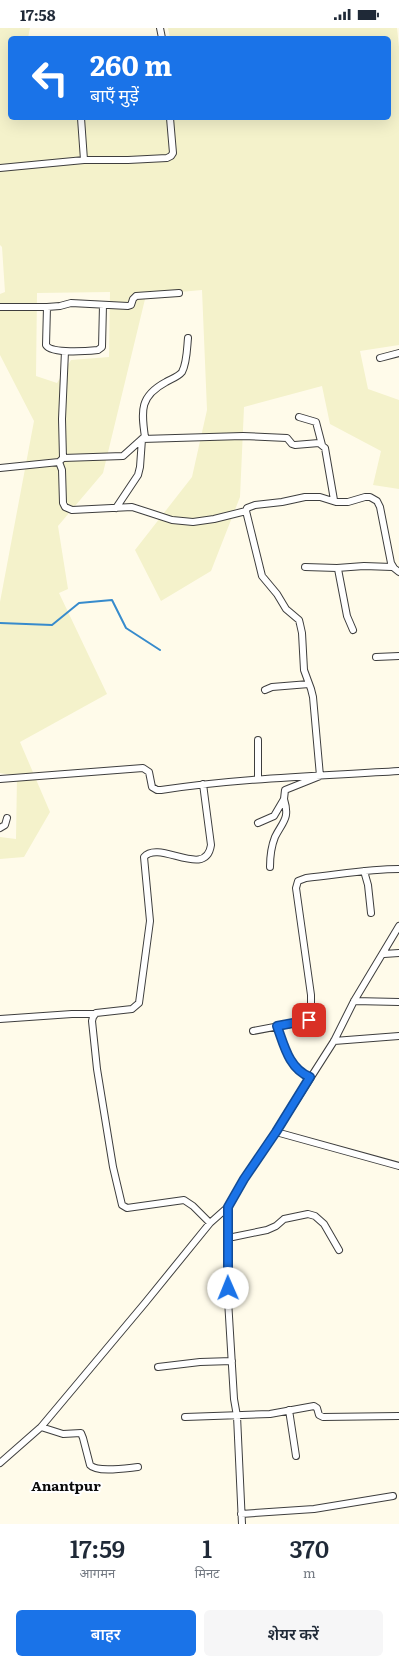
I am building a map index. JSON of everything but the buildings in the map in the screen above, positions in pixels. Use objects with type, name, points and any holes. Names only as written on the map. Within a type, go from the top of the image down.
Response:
[{"type":"street","points":[[81,120],[84,160]]},
{"type":"street","points":[[0,168],[84,160],[128,160],[170,157],[173,153],[170,120]]},
{"type":"street","points":[[0,307],[47,307],[71,303],[103,306],[128,306],[132,304],[133,299],[136,296],[179,293]]},
{"type":"street","points":[[47,307],[46,345],[49,349],[65,351],[102,349],[103,306]]},
{"type":"street","points":[[116,508],[138,475],[144,438],[142,418],[146,399],[157,387],[181,372],[188,338]]},
{"type":"street","points":[[65,351],[61,460],[62,503],[65,507],[72,510],[132,507],[172,520],[193,522],[214,519],[246,511],[247,508],[251,506],[282,502],[299,497],[320,498],[334,500],[336,502],[348,502],[370,497],[377,500],[380,507],[392,567]]},
{"type":"street","points":[[380,358],[399,353]]},
{"type":"street","points":[[299,417],[316,422],[322,445],[325,448],[334,500]]},
{"type":"street","points":[[0,468],[61,460],[123,456],[144,438],[256,436],[287,438],[293,445],[317,443],[322,445]]},
{"type":"street","points":[[246,511],[262,576],[277,594],[286,609],[299,620],[302,633],[304,670],[313,697],[320,776]]},
{"type":"street","points":[[305,567],[392,567],[399,572]]},
{"type":"street","points":[[337,568],[347,616],[353,630]]},
{"type":"street","points":[[376,657],[399,656]]},
{"type":"street","points":[[265,690],[272,686],[309,684]]},
{"type":"street","points":[[258,740],[258,779]]},
{"type":"street","points":[[0,779],[143,768],[149,772],[150,784],[157,790],[258,779],[399,771]]},
{"type":"street","points":[[270,867],[270,855],[273,844],[286,819],[287,811],[284,799],[285,790],[320,776]]},
{"type":"street","points":[[0,1019],[94,1014],[101,1012],[132,1010],[139,1003],[150,921],[144,857],[147,854],[155,852],[193,860],[207,856],[210,852],[210,846],[203,784]]},
{"type":"street","points":[[258,823],[274,816],[284,799]]},
{"type":"street","points":[[0,828],[5,825],[8,818]]},
{"type":"street","points":[[253,1030],[306,1021],[311,1018],[312,1015],[309,980],[296,888],[298,881],[306,878],[373,869],[399,869]]},
{"type":"street","points":[[364,871],[367,881],[371,913]]},
{"type":"street","points":[[0,1463],[41,1427],[210,1223],[228,1207],[244,1179],[334,1041],[354,1001],[384,954],[399,926]]},
{"type":"street","points":[[384,954],[399,953]]},
{"type":"street","points":[[354,1001],[399,1002]]},
{"type":"street","points":[[94,1014],[92,1021],[98,1076],[113,1167],[122,1205],[127,1208],[184,1200],[193,1206],[210,1223]]},
{"type":"street","points":[[277,1026],[290,1058],[299,1070],[310,1077]]},
{"type":"street","points":[[334,1041],[399,1036]]},
{"type":"street","points":[[276,1132],[399,1166]]},
{"type":"street","points":[[228,1207],[228,1300],[234,1400],[237,1416],[240,1514],[242,1524]]},
{"type":"street","points":[[228,1238],[267,1230],[276,1226],[284,1219],[308,1214],[315,1216],[324,1224],[339,1250]]},
{"type":"street","points":[[158,1367],[200,1362],[232,1361]]},
{"type":"street","points":[[185,1417],[270,1414],[314,1406],[317,1408],[319,1415],[323,1417],[399,1416]]},
{"type":"street","points":[[289,1410],[296,1456]]},
{"type":"street","points":[[41,1427],[63,1434],[81,1433],[90,1465],[94,1468],[102,1470],[138,1467]]},
{"type":"street","points":[[240,1514],[314,1509],[393,1496]]},
{"type":"shaded area","points":[[0,28],[30,28],[28,36],[8,36],[8,120],[391,120],[391,36],[170,36],[168,28],[397,28],[399,47],[399,345],[360,351],[368,389],[399,400],[399,489],[373,485],[381,451],[330,424],[322,386],[244,407],[240,497],[211,571],[161,601],[135,550],[192,477],[207,410],[202,290],[146,295],[103,473],[58,526],[68,589],[59,593],[107,694],[20,742],[50,812],[24,857],[0,859],[0,837],[16,839],[17,776],[0,773],[0,602],[34,421],[0,355],[0,294],[5,292],[2,247],[0,245]],"holes":[[[110,292],[109,357],[71,360],[57,383],[36,376],[37,293]]]},
{"type":"waterway","points":[[0,623],[52,625],[79,603],[112,600],[126,628],[160,650]]},
{"type":"district","name":"Anantpur","points":[[66,1486]]},
{"type":"route","points":[[228,1288],[228,1207],[244,1179],[276,1132],[310,1077],[304,1075],[290,1058],[277,1026],[309,1020]]}]
